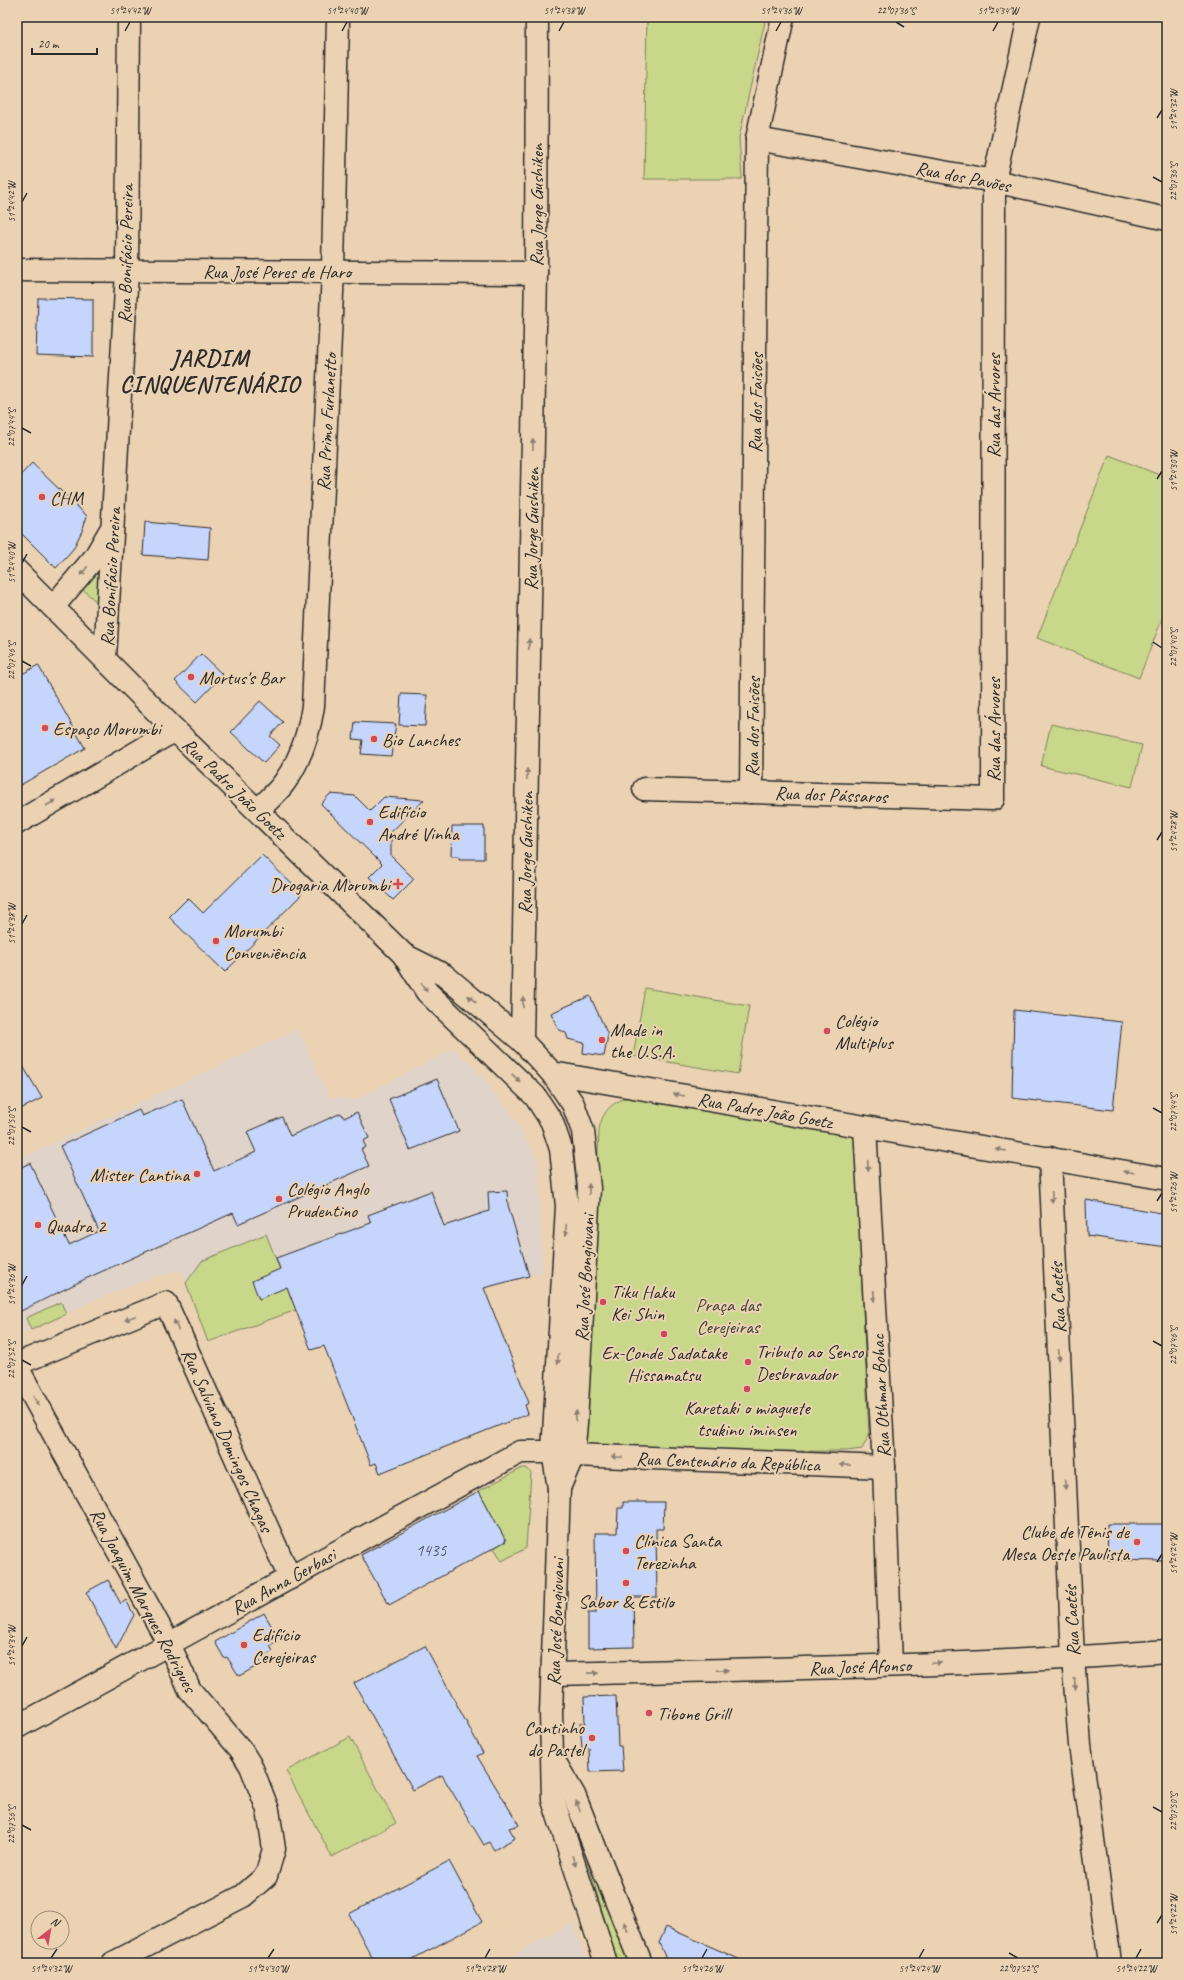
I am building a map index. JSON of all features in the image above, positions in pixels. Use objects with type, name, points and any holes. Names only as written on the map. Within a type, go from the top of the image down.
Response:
[{"type":"street","name":"Rua Bonifácio Pereira","points":[[105,658],[127,271],[128,17]]},
{"type":"street","name":"Rua Primo Furlanetto","points":[[258,810],[283,784],[296,762],[310,729],[313,706],[333,271],[338,17]]},
{"type":"street","name":"Rua Jorge Gushiken","points":[[522,1040],[536,273],[537,17]]},
{"type":"street","name":"Rua dos Faisões","points":[[751,792],[757,139],[783,17]]},
{"type":"street","name":"Rua das Árvores","points":[[993,799],[994,182],[1029,17]]},
{"type":"street","name":"Rua dos Pavões","points":[[757,139],[994,182],[1167,219]]},
{"type":"street","name":"Rua José Peres de Haro","points":[[17,270],[536,273]]},
{"type":"street","points":[[53,607],[95,557],[112,527]]},
{"type":"street","name":"Rua Padre João Goetz","points":[[17,571],[175,730],[403,954],[427,992],[535,1096],[552,1122],[561,1149]]},
{"type":"street","points":[[17,823],[175,730]]},
{"type":"street","name":"Rua dos Pássaros","points":[[644,789],[993,799]]},
{"type":"street","name":"Rua Padre João Goetz","points":[[403,954],[444,975],[522,1040],[552,1073],[1167,1179]]},
{"type":"street","name":"Rua José Bongiovani","points":[[552,1073],[573,1104],[583,1131],[589,1188],[559,1488],[551,1756],[553,1800],[606,1963]]},
{"type":"street","name":"Rua Othmar Bohac","points":[[865,1127],[884,1467],[891,1665]]},
{"type":"street","name":"Rua José Bongiovani","points":[[561,1149],[567,1206],[563,1454]]},
{"type":"street","name":"Rua Caetés","points":[[1050,1158],[1072,1658],[1080,1745],[1110,1963]]},
{"type":"street","name":"Rua Salviano Domingos Chagas","points":[[17,1365],[166,1303],[290,1578]]},
{"type":"street","name":"Rua Joaquim Marques Rodrigues","points":[[17,1365],[169,1644],[190,1690],[241,1750],[251,1766],[268,1810],[274,1849],[266,1876],[243,1896],[113,1963]]},
{"type":"street","name":"Rua Anna Gerbasi","points":[[17,1727],[520,1452],[563,1454]]},
{"type":"street","name":"Rua Centenário da República","points":[[563,1454],[884,1467]]},
{"type":"street","name":"Rua José Afonso","points":[[554,1674],[891,1665],[1072,1658],[1167,1651]]},
{"type":"street","points":[[551,1756],[574,1795],[641,1963]]},
{"type":"shaded area","name":"Colégio Anglo Prudentino","points":[[298,1029],[329,1096],[355,1100],[454,1048],[475,1068],[505,1105],[518,1124],[538,1161],[543,1272],[469,1291],[311,1350],[295,1310],[208,1342],[181,1270],[154,1277],[95,1300],[17,1336],[17,1160]]},
{"type":"shaded area","points":[[573,1922],[586,1963],[499,1963]]},
{"type":"green space","points":[[647,17],[766,17],[739,138],[742,179],[644,179]]},
{"type":"green space","points":[[1109,455],[1167,478],[1167,606],[1139,678],[1037,638]]},
{"type":"green space","points":[[103,561],[101,606],[79,586]]},
{"type":"green space","points":[[1051,724],[1142,745],[1132,787],[1041,766]]},
{"type":"green space","points":[[645,988],[749,1006],[738,1074],[633,1056]]},
{"type":"green space","name":"Praça das Cerejeiras","points":[[632,1096],[855,1136],[869,1435],[862,1449],[847,1451],[586,1452],[599,1129],[603,1117],[610,1107],[625,1098]]},
{"type":"green space","points":[[266,1234],[296,1310],[208,1342],[186,1283],[202,1261]]},
{"type":"green space","points":[[61,1302],[66,1314],[31,1330],[26,1318]]},
{"type":"green space","points":[[522,1468],[527,1468],[531,1473],[526,1548],[502,1561],[494,1548],[506,1541],[479,1491]]},
{"type":"green space","points":[[350,1737],[396,1823],[332,1857],[286,1771]]},
{"type":"green space","points":[[568,1798],[631,1963],[618,1963]]},
{"type":"building","points":[[38,298],[93,299],[93,357],[36,355]]},
{"type":"building","name":"CHM","points":[[32,463],[87,516],[82,531],[73,549],[56,568],[17,529],[17,479]]},
{"type":"building","points":[[145,522],[210,528],[208,560],[143,555]]},
{"type":"building","points":[[201,654],[223,675],[197,702],[175,681]]},
{"type":"building","name":"Espaço Morumbi","points":[[38,665],[85,748],[17,787],[17,677]]},
{"type":"building","points":[[401,694],[427,695],[425,726],[399,725]]},
{"type":"building","points":[[260,701],[283,722],[270,736],[280,745],[264,763],[231,732]]},
{"type":"building","points":[[355,722],[396,724],[391,756],[361,754],[363,740],[353,739]]},
{"type":"building","name":"Edifício André Vinha","points":[[330,794],[355,796],[370,811],[384,797],[424,800],[391,832],[391,856],[414,879],[393,900],[369,877],[382,864],[321,804]]},
{"type":"building","points":[[452,826],[484,826],[484,859],[459,859],[459,856],[451,856]]},
{"type":"building","points":[[262,855],[302,894],[225,972],[169,917],[188,898],[203,913]]},
{"type":"building","points":[[590,996],[608,1035],[604,1056],[583,1053],[584,1043],[568,1039],[566,1033],[558,1029],[551,1013]]},
{"type":"building","points":[[1014,1010],[1122,1022],[1113,1110],[1012,1098]]},
{"type":"building","points":[[17,1056],[42,1098],[17,1111]]},
{"type":"building","points":[[437,1079],[459,1131],[410,1150],[389,1099]]},
{"type":"building","points":[[182,1099],[214,1171],[256,1152],[247,1132],[282,1117],[290,1136],[341,1113],[344,1118],[357,1112],[369,1138],[363,1141],[366,1147],[361,1149],[369,1166],[238,1224],[233,1213],[85,1279],[17,1313],[17,1169],[30,1163],[69,1245],[99,1231],[60,1146],[139,1110],[142,1116]]},
{"type":"building","points":[[431,1191],[444,1226],[489,1211],[488,1192],[507,1191],[508,1205],[529,1276],[484,1288],[529,1403],[525,1405],[528,1414],[380,1473],[376,1463],[371,1465],[324,1346],[311,1350],[287,1287],[259,1299],[252,1281],[280,1269],[276,1258],[371,1223],[368,1215]]},
{"type":"building","points":[[1086,1200],[1167,1214],[1167,1247],[1087,1236]]},
{"type":"building","points":[[479,1491],[506,1541],[389,1605],[361,1555]]},
{"type":"building","points":[[623,1502],[664,1502],[663,1529],[656,1529],[657,1597],[633,1597],[634,1647],[588,1648],[588,1613],[596,1613],[595,1533],[617,1533],[618,1508],[623,1508]]},
{"type":"building","name":"Clube de Tênis de Mesa Oeste Paulista","points":[[1107,1524],[1167,1524],[1167,1561],[1108,1560]]},
{"type":"building","points":[[108,1580],[121,1604],[126,1600],[134,1615],[116,1649],[86,1592]]},
{"type":"building","name":"Edifício Cerejeiras","points":[[264,1613],[275,1632],[268,1635],[274,1644],[270,1646],[273,1651],[258,1660],[261,1664],[239,1676],[227,1657],[224,1658],[215,1642]]},
{"type":"building","points":[[425,1646],[483,1753],[477,1756],[519,1825],[509,1828],[515,1838],[494,1850],[489,1842],[484,1845],[442,1775],[413,1790],[354,1683]]},
{"type":"building","points":[[616,1696],[618,1746],[621,1746],[623,1771],[590,1772],[589,1748],[582,1748],[580,1723],[585,1723],[584,1697]]},
{"type":"building","points":[[449,1861],[482,1922],[405,1963],[375,1963],[349,1914]]},
{"type":"building","points":[[666,1927],[748,1963],[668,1963],[659,1943]]},
{"type":"place","name":"CHM","points":[[42,497]]},
{"type":"place","name":"Mortus's Bar","points":[[191,677]]},
{"type":"place","name":"Espaço Morumbi","points":[[45,728]]},
{"type":"place","name":"Bio Lanches","points":[[374,739]]},
{"type":"place","name":"Edifício André Vinha","points":[[370,822]]},
{"type":"place","name":"Drogaria Morumbi","points":[[398,884]]},
{"type":"place","name":"Morumbi Conveniência","points":[[216,941]]},
{"type":"place","name":"Colégio Multiplus","points":[[827,1031]]},
{"type":"place","name":"Made in the U.S.A.","points":[[602,1040]]},
{"type":"place","name":"Mister Cantina","points":[[197,1174]]},
{"type":"place","name":"Colégio Anglo Prudentino","points":[[279,1199]]},
{"type":"place","name":"Quadra 2","points":[[38,1225]]},
{"type":"place","name":"Tiku Haku Kei Shin","points":[[603,1302]]},
{"type":"place","name":"Ex-Conde Sadatake Hissamatsu","points":[[664,1334]]},
{"type":"place","name":"Tributo ao Senso Desbravador","points":[[748,1362]]},
{"type":"place","name":"Karetaki o miaguete tsukinu iminsen","points":[[747,1389]]},
{"type":"place","name":"Clube de Tênis de Mesa Oeste Paulista","points":[[1137,1542]]},
{"type":"place","name":"Clínica Santa Terezinha","points":[[626,1551]]},
{"type":"place","name":"Sabor & Estilo","points":[[626,1583]]},
{"type":"place","name":"Edifício Cerejeiras","points":[[244,1645]]},
{"type":"place","name":"Tibone Grill","points":[[649,1713]]},
{"type":"place","name":"Cantinho do Pastel","points":[[592,1738]]},
{"type":"district","name":"JARDIM CINQUENTENÁRIO","points":[[210,371]]}]
